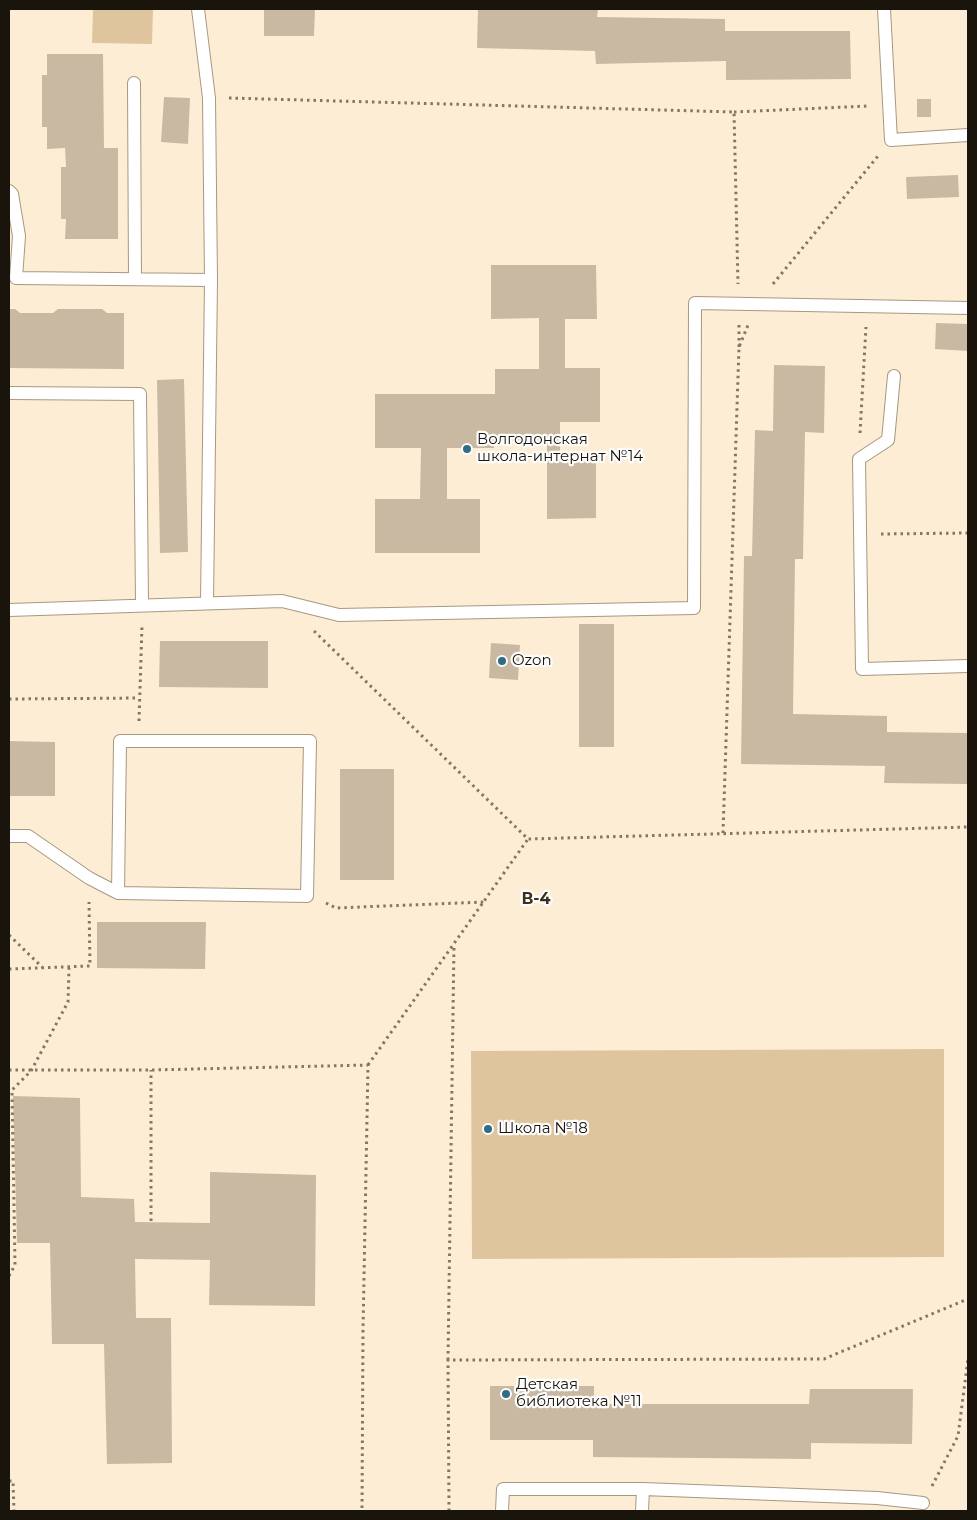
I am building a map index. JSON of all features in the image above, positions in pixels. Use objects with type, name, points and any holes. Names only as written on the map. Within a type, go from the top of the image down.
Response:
[{"type":"lane","points":[[198,9],[210,98],[211,280],[207,603]]},
{"type":"lane","points":[[884,9],[891,140],[968,135]]},
{"type":"lane","points":[[134,82],[135,279]]},
{"type":"lane","points":[[9,191],[12,194],[19,236],[16,278],[211,280]]},
{"type":"lane","points":[[9,610],[142,604],[282,601],[339,615],[694,608],[695,303],[968,308]]},
{"type":"lane","points":[[894,376],[888,440],[859,459],[862,669],[968,666]]},
{"type":"lane","points":[[9,393],[140,394],[142,604]]},
{"type":"lane","points":[[9,836],[28,836],[89,878],[118,893],[307,896],[310,741],[120,741],[118,893]]},
{"type":"lane","points":[[502,1511],[503,1488],[643,1489],[877,1498],[923,1503]]},
{"type":"lane","points":[[642,1511],[643,1489]]},
{"type":"path","points":[[210,98],[734,112],[890,105]]},
{"type":"path","points":[[723,834],[739,347],[734,112]]},
{"type":"path","points":[[739,347],[756,304],[891,140]]},
{"type":"path","points":[[859,459],[867,306]]},
{"type":"path","points":[[860,534],[968,533]]},
{"type":"path","points":[[138,742],[142,604]]},
{"type":"path","points":[[310,628],[528,839],[968,827]]},
{"type":"path","points":[[9,699],[140,698]]},
{"type":"path","points":[[362,1511],[363,1320],[368,1065],[528,839]]},
{"type":"path","points":[[9,969],[90,966],[89,878]]},
{"type":"path","points":[[307,896],[336,908],[484,902]]},
{"type":"path","points":[[9,936],[43,968]]},
{"type":"path","points":[[449,1511],[448,1360],[454,944]]},
{"type":"path","points":[[9,1276],[15,1265],[12,1090],[31,1070],[68,1002],[69,968]]},
{"type":"path","points":[[9,1070],[152,1070],[368,1065]]},
{"type":"path","points":[[151,1221],[152,1070]]},
{"type":"path","points":[[448,1360],[824,1359],[968,1299]]},
{"type":"path","points":[[923,1503],[958,1436],[968,1359]]},
{"type":"path","points":[[9,1481],[14,1482],[14,1511]]},
{"type":"shaded area","points":[[93,9],[153,9],[152,44],[92,43]]},
{"type":"shaded area","points":[[944,1049],[944,1257],[472,1259],[471,1051]]},
{"type":"building","points":[[264,9],[315,9],[314,36],[264,36]]},
{"type":"building","points":[[478,9],[598,9],[597,17],[725,19],[725,31],[850,31],[851,79],[726,80],[726,61],[596,64],[595,51],[477,48]]},
{"type":"building","points":[[47,54],[103,54],[104,148],[118,148],[118,239],[65,239],[66,219],[61,219],[61,167],[66,167],[65,148],[47,149],[47,127],[42,127],[42,75],[47,75]]},
{"type":"building","points":[[164,97],[190,98],[188,144],[161,142]]},
{"type":"building","points":[[917,99],[931,99],[931,117],[917,117]]},
{"type":"building","points":[[958,175],[959,197],[907,199],[906,177]]},
{"type":"building","points":[[491,265],[596,265],[597,319],[565,319],[565,368],[600,368],[600,422],[560,422],[560,462],[596,462],[596,518],[547,519],[547,440],[494,441],[494,448],[447,448],[447,499],[480,499],[480,553],[375,553],[375,499],[420,499],[421,448],[375,448],[375,394],[495,394],[495,369],[539,369],[539,318],[491,319]]},
{"type":"building","points":[[9,309],[15,309],[20,313],[53,313],[58,309],[102,309],[107,313],[124,313],[124,369],[9,368]]},
{"type":"building","points":[[936,323],[968,324],[968,351],[935,349]]},
{"type":"building","points":[[774,365],[825,366],[824,433],[805,432],[803,559],[795,559],[793,714],[887,716],[887,732],[968,733],[968,784],[884,783],[885,766],[741,764],[744,556],[752,556],[755,430],[773,431]]},
{"type":"building","points":[[184,379],[188,552],[160,553],[157,380]]},
{"type":"building","points":[[579,624],[614,624],[614,747],[579,747]]},
{"type":"building","points":[[160,641],[268,641],[268,688],[159,687]]},
{"type":"building","points":[[491,643],[520,645],[518,680],[489,678]]},
{"type":"building","points":[[9,741],[55,742],[55,796],[9,796]]},
{"type":"building","points":[[340,769],[394,769],[394,880],[340,880]]},
{"type":"building","points":[[97,922],[206,922],[205,969],[97,968]]},
{"type":"building","points":[[13,1096],[80,1098],[81,1197],[134,1199],[135,1222],[210,1223],[210,1172],[316,1175],[315,1306],[209,1305],[210,1260],[135,1259],[136,1318],[171,1318],[172,1463],[107,1464],[104,1344],[52,1344],[50,1243],[17,1243]]},
{"type":"building","points":[[490,1386],[594,1386],[594,1404],[809,1404],[810,1389],[913,1389],[912,1444],[811,1443],[811,1459],[593,1457],[593,1440],[490,1440]]},
{"type":"place","name":"Волгодонская школа-интернат №14","points":[[467,449]]},
{"type":"place","name":"Ozon","points":[[502,661]]},
{"type":"place","name":"Школа №18","points":[[488,1129]]},
{"type":"place","name":"Детская библиотека №11","points":[[506,1394]]},
{"type":"district","name":"В-4","points":[[536,899]]}]
